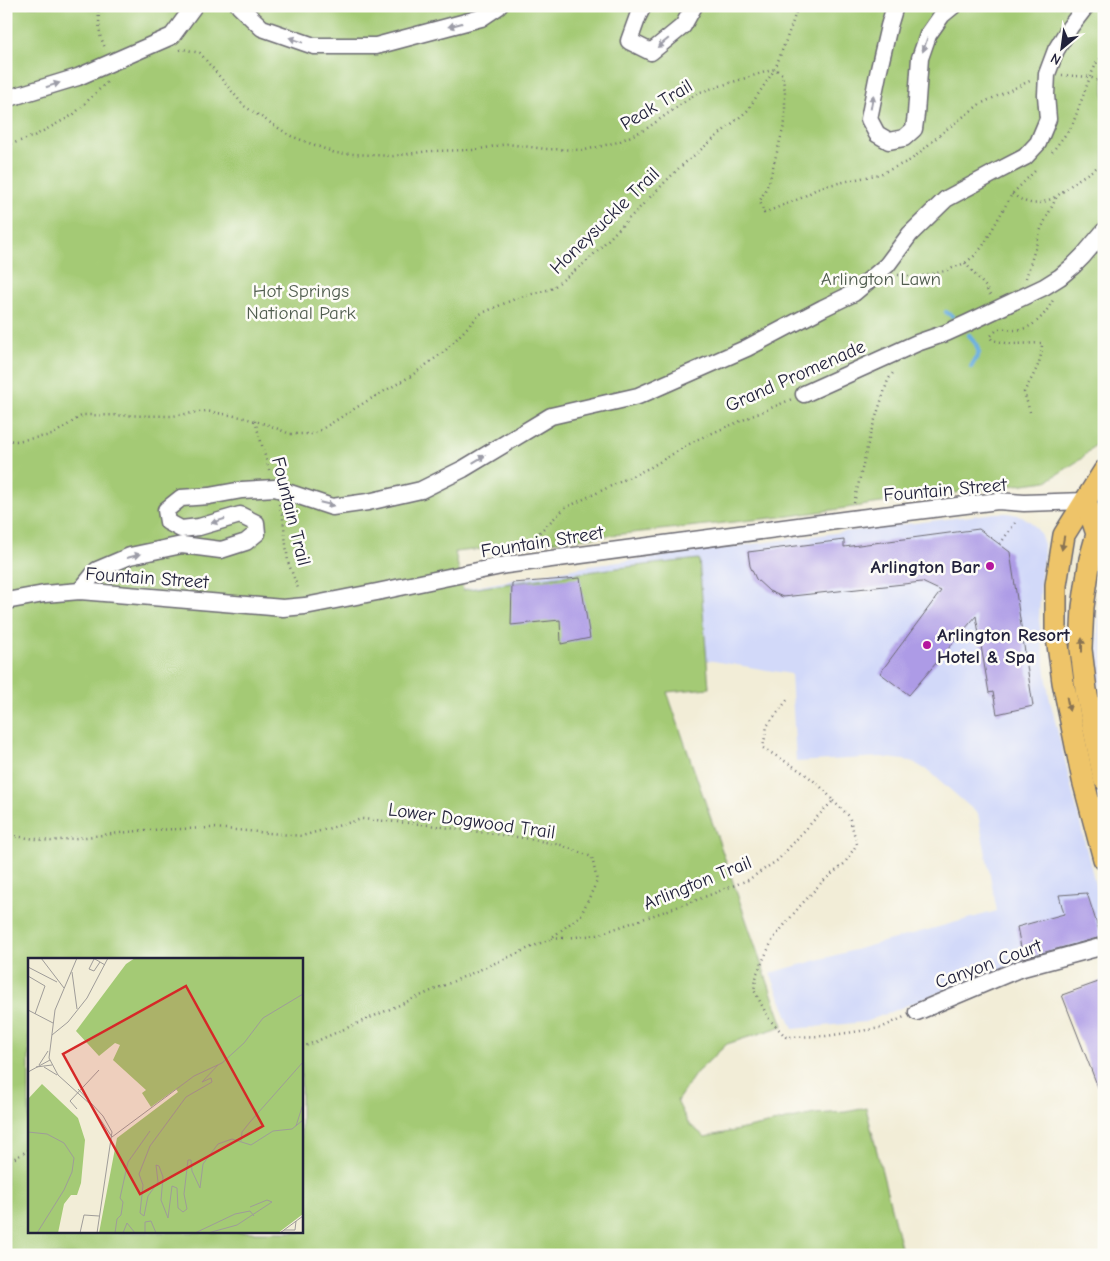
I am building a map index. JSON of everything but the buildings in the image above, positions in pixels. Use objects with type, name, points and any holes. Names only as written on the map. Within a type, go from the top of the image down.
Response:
[{"type":"main road","points":[[1104,471],[1064,535],[1056,585],[1056,630],[1063,682],[1082,780],[1104,859]]},
{"type":"main road","points":[[1086,500],[1097,534],[1090,560],[1083,607],[1081,649],[1086,690],[1104,779]]},
{"type":"street","points":[[6,99],[78,77],[172,36],[194,6]]},
{"type":"street","points":[[239,6],[262,28],[314,46],[376,46],[481,18],[499,6]]},
{"type":"street","points":[[643,6],[629,41],[651,52],[683,26],[694,6]]},
{"type":"street","points":[[896,6],[889,26],[869,119],[877,134],[889,141],[904,138],[914,129],[920,58],[928,35],[942,15],[953,6]]},
{"type":"street","points":[[80,591],[97,570],[130,556],[182,546],[221,550],[246,542],[256,533],[256,523],[240,515],[199,527],[180,529],[168,522],[166,510],[181,498],[209,496],[242,490],[275,488],[332,507],[368,502],[421,490],[463,469],[551,416],[638,396],[747,348],[854,292],[887,265],[910,234],[946,199],[1025,157],[1038,143],[1048,119],[1047,74],[1056,50],[1086,6]]},
{"type":"street","name":"Grand Promenade","points":[[804,394],[909,347],[954,330],[1031,294],[1060,277],[1083,256],[1104,231]]},
{"type":"street","name":"Fountain Street","points":[[6,601],[44,594],[80,591],[283,608],[305,606],[506,565],[998,501],[1024,503],[1086,500]]},
{"type":"street","name":"Canyon Court","points":[[917,1012],[1018,969],[1104,946]]},
{"type":"path","points":[[98,6],[100,35],[106,50],[122,57]]},
{"type":"path","name":"Honeysuckle Trail","points":[[6,440],[16,441],[52,435],[83,415],[172,416],[206,411],[241,417],[269,425],[290,434],[314,434],[418,371],[445,351],[480,314],[517,298],[551,290],[586,262],[679,168],[747,111],[775,69],[798,6]]},
{"type":"path","name":"Peak Trail","points":[[175,51],[183,49],[200,53],[244,106],[291,136],[334,153],[393,156],[474,150],[507,144],[546,149],[585,150],[618,142],[646,129],[697,93],[775,69]]},
{"type":"path","points":[[775,69],[782,74],[786,92],[785,122],[769,182],[760,201],[764,213],[801,198],[820,187],[880,174],[911,160],[942,132],[980,104],[1047,74],[1090,77],[1104,84]]},
{"type":"path","points":[[6,146],[34,136],[73,115],[107,82]]},
{"type":"path","points":[[1012,194],[1031,204],[1044,202],[1057,196],[1104,163]]},
{"type":"path","points":[[1031,294],[1026,277],[1041,229],[1057,196]]},
{"type":"path","points":[[887,265],[898,275],[918,276],[945,272],[965,263],[985,286],[999,309]]},
{"type":"path","points":[[1030,412],[1024,392],[1038,367],[1042,355],[1042,344],[1011,344],[992,340],[990,337],[999,330],[1016,330],[1027,328],[1034,324],[1048,310],[1064,281],[1060,277]]},
{"type":"path","points":[[851,519],[870,435],[888,380],[909,347]]},
{"type":"path","name":"Grand Promenade","points":[[506,565],[565,508],[651,467],[696,440],[804,394]]},
{"type":"path","name":"Fountain Trail","points":[[255,421],[283,518],[288,562],[305,606]]},
{"type":"path","points":[[1000,544],[1015,523]]},
{"type":"path","points":[[788,699],[767,726],[763,748],[826,791],[833,801],[849,816],[857,844],[844,864],[822,882],[773,939],[757,973],[754,990],[769,1020],[786,1037],[826,1036],[881,1028],[917,1012]]},
{"type":"path","name":"Arlington Trail","points":[[550,939],[597,935],[748,880],[778,860],[833,801]]},
{"type":"path","name":"Lower Dogwood Trail","points":[[6,835],[51,841],[146,830],[214,828],[302,836],[362,819],[421,824],[524,838],[561,845],[592,857],[597,882],[581,915],[550,939],[302,1048]]},
{"type":"path","points":[[6,1163],[28,1151]]},
{"type":"shaded area","points":[[995,513],[1022,516],[1032,523],[1040,533],[1043,541],[1044,553],[1039,620],[1049,696],[1104,915],[1104,941],[984,975],[865,1022],[793,1029],[770,973],[997,911],[978,814],[930,772],[911,761],[881,757],[796,762],[791,674],[695,658],[418,597],[590,566]]},
{"type":"shaded area","points":[[1104,570],[1104,705],[1098,678],[1098,626]]},
{"type":"green space","name":"Hot Springs National Park","points":[[6,6],[1104,6],[1104,436],[1081,459],[1047,481],[790,516],[455,552],[463,590],[609,569],[699,559],[709,688],[667,692],[783,1026],[727,1044],[696,1073],[677,1101],[688,1123],[705,1137],[815,1114],[846,1112],[866,1108],[903,1255],[6,1255]]},
{"type":"waterway","points":[[946,312],[952,316]]},
{"type":"waterway","points":[[969,335],[976,344],[979,353],[971,367]]},
{"type":"place","name":"Arlington Bar","points":[[990,566]]},
{"type":"place","name":"Arlington Resort Hotel & Spa","points":[[927,645]]},
{"type":"park label","name":"Arlington Lawn","points":[[881,278]]}]
